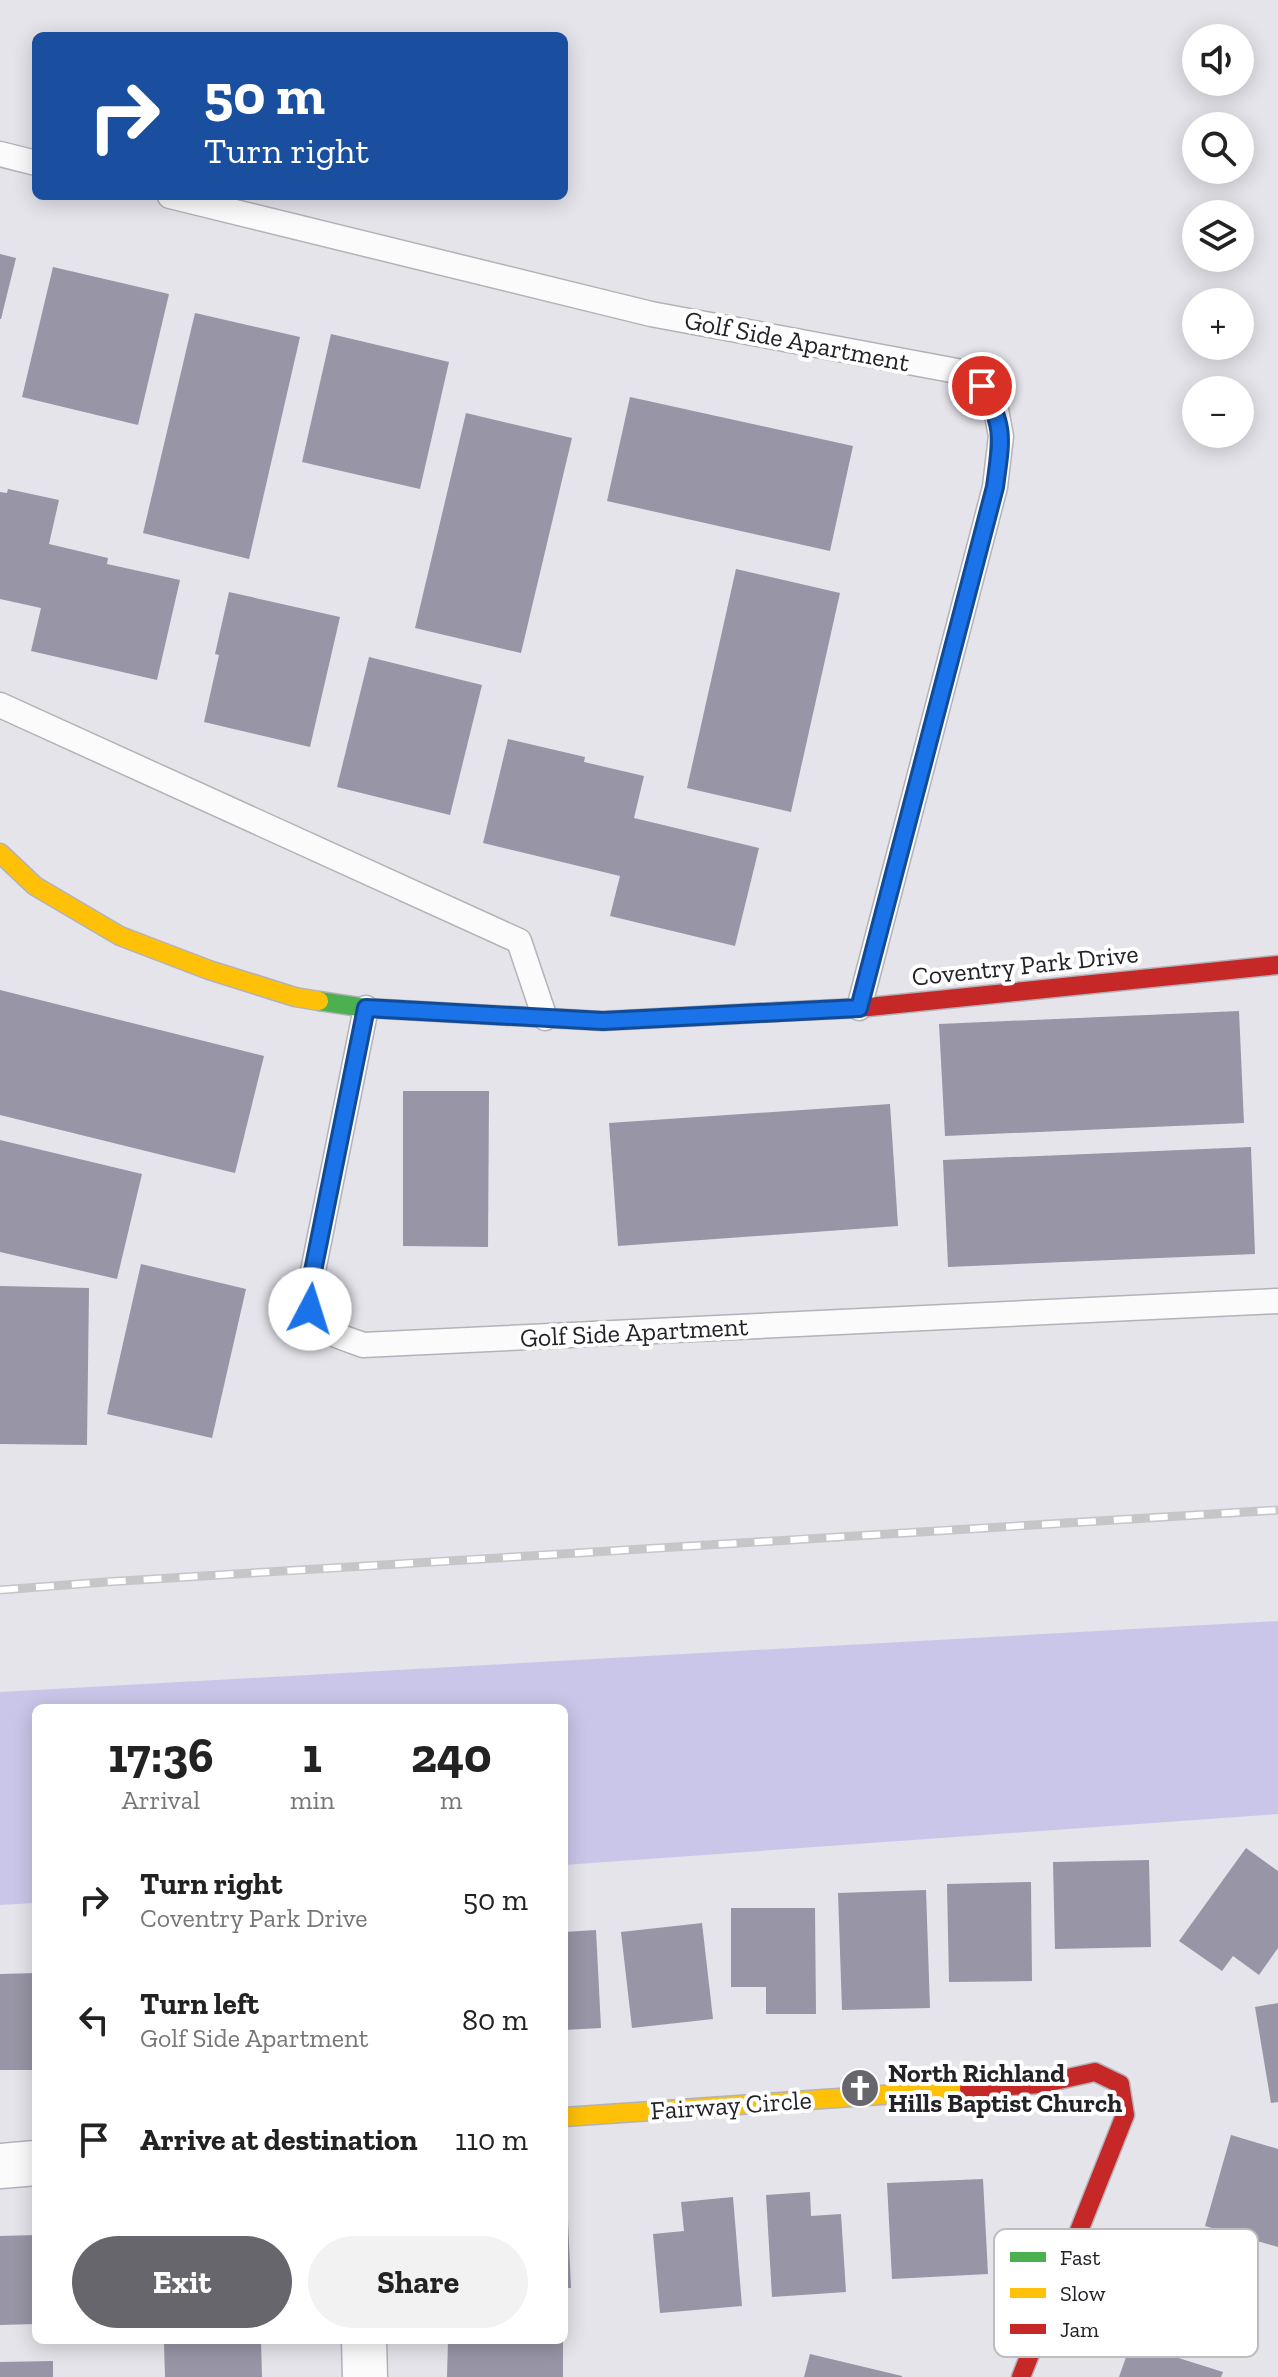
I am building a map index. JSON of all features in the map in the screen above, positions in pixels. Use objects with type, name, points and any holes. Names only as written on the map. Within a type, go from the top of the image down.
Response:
[{"type":"street","name":"Coventry Park Drive","points":[[0,853],[35,886],[120,936],[209,970],[295,997],[366,1008],[603,1021],[859,1008],[1278,965]]},
{"type":"street","name":"Fairway Circle","points":[[568,2117],[1041,2084],[1095,2072],[1120,2084],[1125,2115],[1080,2229]]},
{"type":"street","points":[[0,2166],[32,2163]]},
{"type":"street","points":[[364,2344],[365,2377]]},
{"type":"street","name":"Fairway Circle","points":[[1021,2377],[1029,2357]]},
{"type":"lane","points":[[0,154],[32,162]]},
{"type":"lane","name":"Golf Side Apartment","points":[[186,200],[651,314],[957,371],[982,386],[996,410],[1001,436],[995,487],[859,1008]]},
{"type":"lane","points":[[0,705],[519,941],[545,1018]]},
{"type":"lane","name":"Golf Side Apartment","points":[[366,1008],[313,1271],[310,1309],[322,1330],[363,1345],[1278,1301]]},
{"type":"shaded area","points":[[1278,1621],[1278,1814],[568,1865],[568,1704],[32,1704],[32,1903],[0,1905],[0,1692]]},
{"type":"building","points":[[0,254],[16,258],[1,319],[0,319]]},
{"type":"building","points":[[53,267],[169,294],[138,425],[22,397]]},
{"type":"building","points":[[195,313],[300,337],[249,559],[143,533]]},
{"type":"building","points":[[331,334],[449,362],[420,489],[302,462]]},
{"type":"building","points":[[630,397],[853,446],[830,551],[607,501]]},
{"type":"building","points":[[466,413],[572,438],[521,653],[415,628]]},
{"type":"building","points":[[8,489],[59,500],[49,544],[108,558],[107,564],[180,580],[157,680],[31,651],[41,608],[0,599],[0,492],[7,493]]},
{"type":"building","points":[[736,569],[840,593],[791,812],[687,788]]},
{"type":"building","points":[[229,592],[340,617],[310,747],[204,722]]},
{"type":"building","points":[[369,657],[482,685],[450,815],[337,787]]},
{"type":"building","points":[[508,739],[585,757],[584,762],[644,776],[634,818],[759,848],[735,946],[610,916],[620,876],[483,843]]},
{"type":"building","points":[[0,990],[264,1056],[235,1173],[0,1115]]},
{"type":"building","points":[[1239,1011],[1244,1123],[945,1136],[939,1024]]},
{"type":"building","points":[[403,1091],[489,1091],[488,1247],[403,1246]]},
{"type":"building","points":[[890,1104],[898,1226],[618,1246],[609,1123]]},
{"type":"building","points":[[0,1140],[142,1174],[117,1279],[0,1252]]},
{"type":"building","points":[[1251,1147],[1255,1254],[948,1267],[943,1160]]},
{"type":"building","points":[[141,1264],[246,1289],[212,1438],[107,1414]]},
{"type":"building","points":[[0,1286],[89,1288],[87,1445],[0,1444]]},
{"type":"building","points":[[1246,1848],[1278,1871],[1278,1948],[1259,1975],[1233,1956],[1222,1971],[1179,1941]]},
{"type":"building","points":[[1149,1860],[1151,1947],[1055,1949],[1053,1862]]},
{"type":"building","points":[[1031,1882],[1032,1981],[949,1982],[947,1884]]},
{"type":"building","points":[[926,1890],[930,2008],[842,2010],[838,1893]]},
{"type":"building","points":[[731,1908],[815,1908],[816,2014],[766,2014],[766,1987],[731,1987]]},
{"type":"building","points":[[702,1923],[713,2019],[632,2028],[621,1932]]},
{"type":"building","points":[[596,1930],[601,2028],[568,2030],[568,1932]]},
{"type":"building","points":[[32,1973],[32,2070],[0,2070],[0,1974]]},
{"type":"building","points":[[1278,2003],[1278,2102],[1271,2103],[1255,2007]]},
{"type":"building","points":[[1231,2135],[1278,2149],[1278,2247],[1258,2241],[1258,2229],[1215,2229],[1205,2226]]},
{"type":"building","points":[[983,2179],[988,2274],[892,2279],[887,2183]]},
{"type":"building","points":[[810,2192],[811,2216],[841,2214],[846,2292],[772,2297],[766,2195]]},
{"type":"building","points":[[733,2197],[742,2306],[660,2313],[653,2234],[684,2231],[681,2202]]},
{"type":"building","points":[[568,2220],[571,2288],[568,2288]]},
{"type":"building","points":[[32,2235],[32,2324],[0,2325],[0,2236]]},
{"type":"building","points":[[164,2344],[261,2344],[262,2377],[165,2377]]},
{"type":"building","points":[[448,2344],[563,2344],[563,2377],[447,2377]]},
{"type":"building","points":[[810,2354],[902,2376],[902,2377],[804,2377]]},
{"type":"building","points":[[1126,2357],[1175,2357],[1223,2372],[1221,2377],[1119,2377]]},
{"type":"building","points":[[53,2361],[53,2377],[0,2377],[0,2362]]},
{"type":"railway","points":[[0,1590],[1278,1510]]},
{"type":"traffic: fast","points":[[319,1001],[366,1008],[603,1021],[776,1012]]},
{"type":"traffic: slow","points":[[0,853],[35,886],[120,936],[209,970],[295,997],[319,1001]]},
{"type":"traffic: slow","points":[[568,2117],[969,2089]]},
{"type":"traffic: jam","points":[[776,1012],[859,1008],[1278,965]]},
{"type":"traffic: jam","points":[[969,2089],[1041,2084],[1095,2072],[1120,2084],[1125,2115],[1080,2229]]},
{"type":"traffic: jam","points":[[1021,2377],[1029,2357]]},
{"type":"place","name":"North Richland Hills Baptist Church","points":[[860,2088]]},
{"type":"route","points":[[310,1309],[313,1271],[366,1008],[603,1021],[859,1008],[995,487],[1001,436],[996,410],[982,386]]}]
